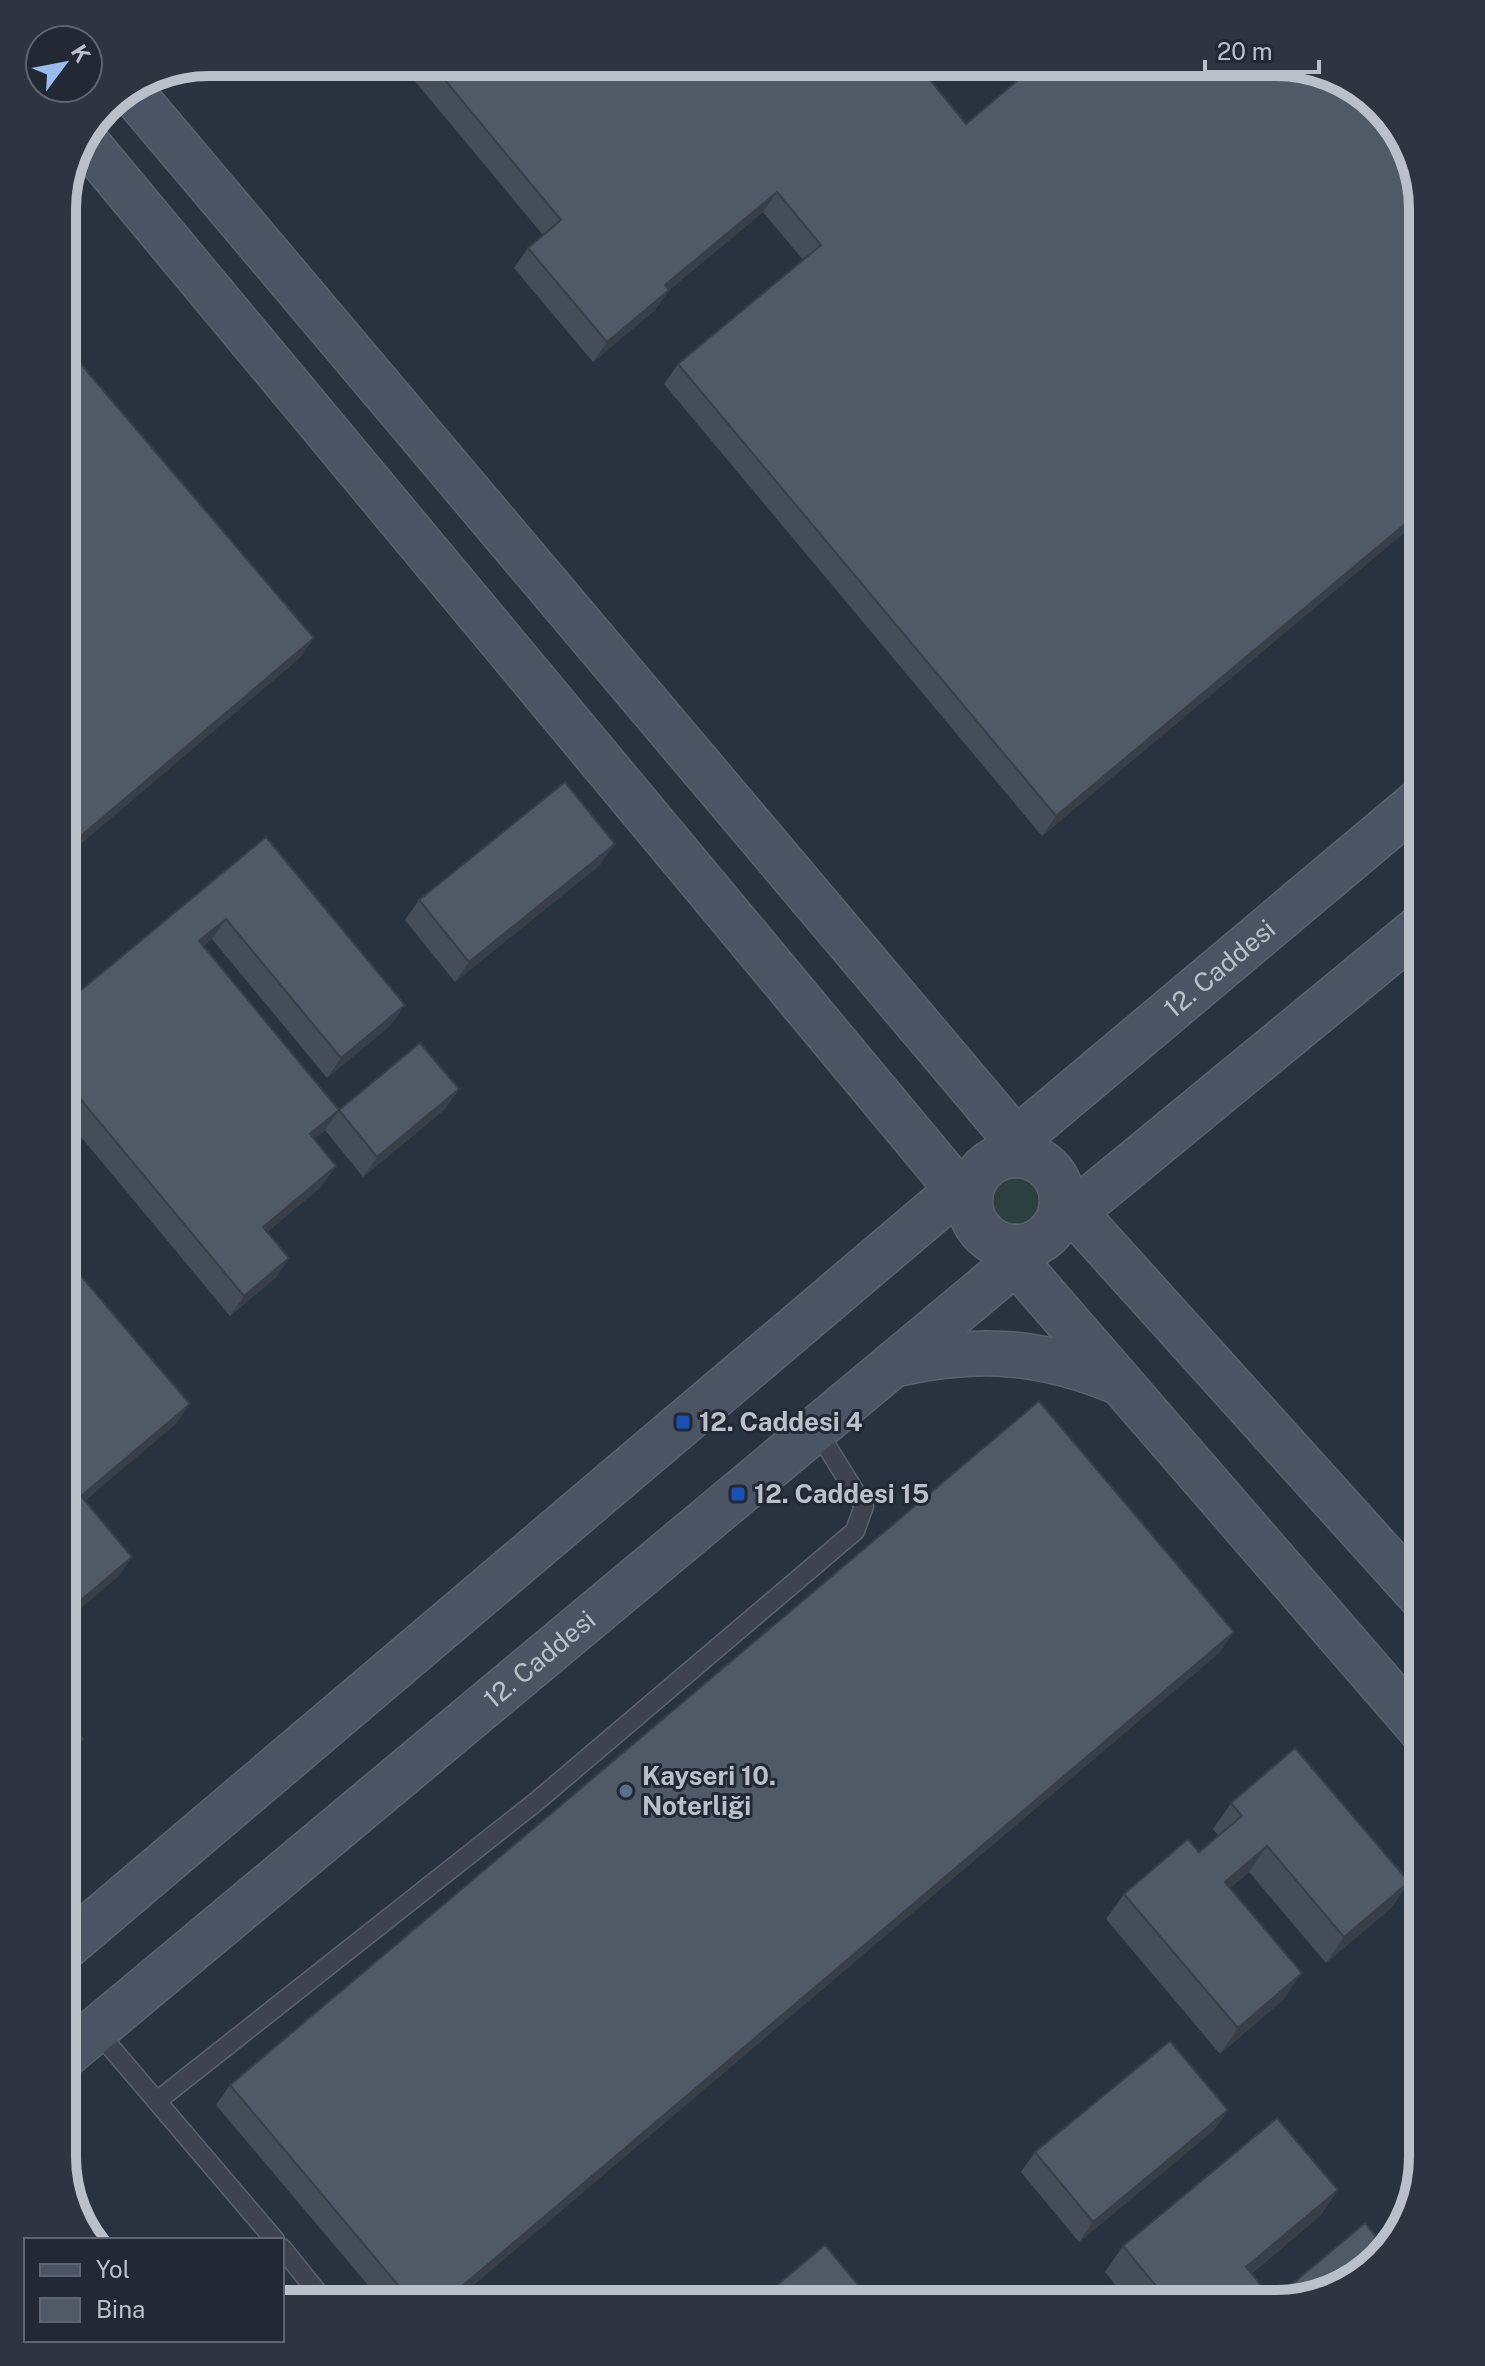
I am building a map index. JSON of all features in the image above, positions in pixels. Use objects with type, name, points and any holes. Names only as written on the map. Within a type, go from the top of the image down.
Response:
[{"type":"street","points":[[136,97],[1016,1148],[1046,1166],[1056,1179],[1068,1211],[1409,1584]]},
{"type":"street","points":[[91,148],[964,1191],[976,1224],[986,1236],[1016,1255],[1121,1383],[1409,1716]]},
{"type":"street","name":"12. Caddesi","points":[[1016,1148],[1409,810]]},
{"type":"street","points":[[1016,1255],[1045,1237],[1068,1211],[1409,936]]},
{"type":"street","points":[[76,1938],[964,1191],[986,1165],[1016,1148]]},
{"type":"street","name":"12. Caddesi","points":[[76,2046],[894,1364],[1016,1255]]},
{"type":"street","points":[[894,1364],[974,1352],[1014,1353],[1051,1359],[1121,1383]]},
{"type":"lane","points":[[157,2101],[537,1801],[855,1531],[864,1506],[816,1429]]},
{"type":"lane","points":[[96,2030],[273,2238]]},
{"type":"lane","points":[[284,2250],[316,2290]]},
{"type":"green space","points":[[1016,1173],[1036,1181],[1044,1201],[1036,1221],[1016,1229],[996,1221],[988,1201],[996,1181]]},
{"type":"building","points":[[442,76],[927,76],[966,124],[1023,76],[1284,76],[1319,83],[1350,98],[1376,121],[1395,150],[1406,183],[1409,209],[1409,521],[1056,816],[678,364],[821,245],[777,192],[665,285],[669,290],[607,342],[528,248],[561,220]]},
{"type":"building","points":[[76,358],[314,638],[76,840]]},
{"type":"building","points":[[565,782],[615,844],[469,962],[419,900]]},
{"type":"building","points":[[266,837],[405,1005],[341,1058],[226,919],[199,941],[339,1110],[310,1134],[336,1166],[263,1227],[289,1258],[244,1296],[76,1094],[76,994]]},
{"type":"building","points":[[420,1043],[459,1089],[377,1157],[339,1110]]},
{"type":"building","points":[[76,1270],[190,1404],[81,1496],[132,1557],[76,1604]]},
{"type":"building","points":[[1039,1401],[1234,1632],[458,2290],[402,2290],[230,2085]]},
{"type":"building","points":[[76,1731],[83,1739],[76,1745]]},
{"type":"building","points":[[1295,1748],[1409,1882],[1344,1937],[1267,1846],[1225,1882],[1302,1973],[1238,2028],[1124,1894],[1188,1839],[1199,1852],[1242,1816],[1231,1803]]},
{"type":"building","points":[[1170,2041],[1228,2110],[1093,2222],[1035,2152]]},
{"type":"building","points":[[1277,2118],[1338,2190],[1246,2267],[1265,2290],[1159,2290],[1123,2246]]},
{"type":"building","points":[[1365,2223],[1379,2241],[1364,2257],[1335,2276],[1286,2289]]},
{"type":"building","points":[[825,2245],[862,2290],[779,2290],[776,2286]]},
{"type":"place","name":"12. Caddesi 4","points":[[683,1422]]},
{"type":"place","name":"12. Caddesi 15","points":[[738,1494]]},
{"type":"place","name":"Kayseri 10. Noterliği","points":[[626,1791]]}]
